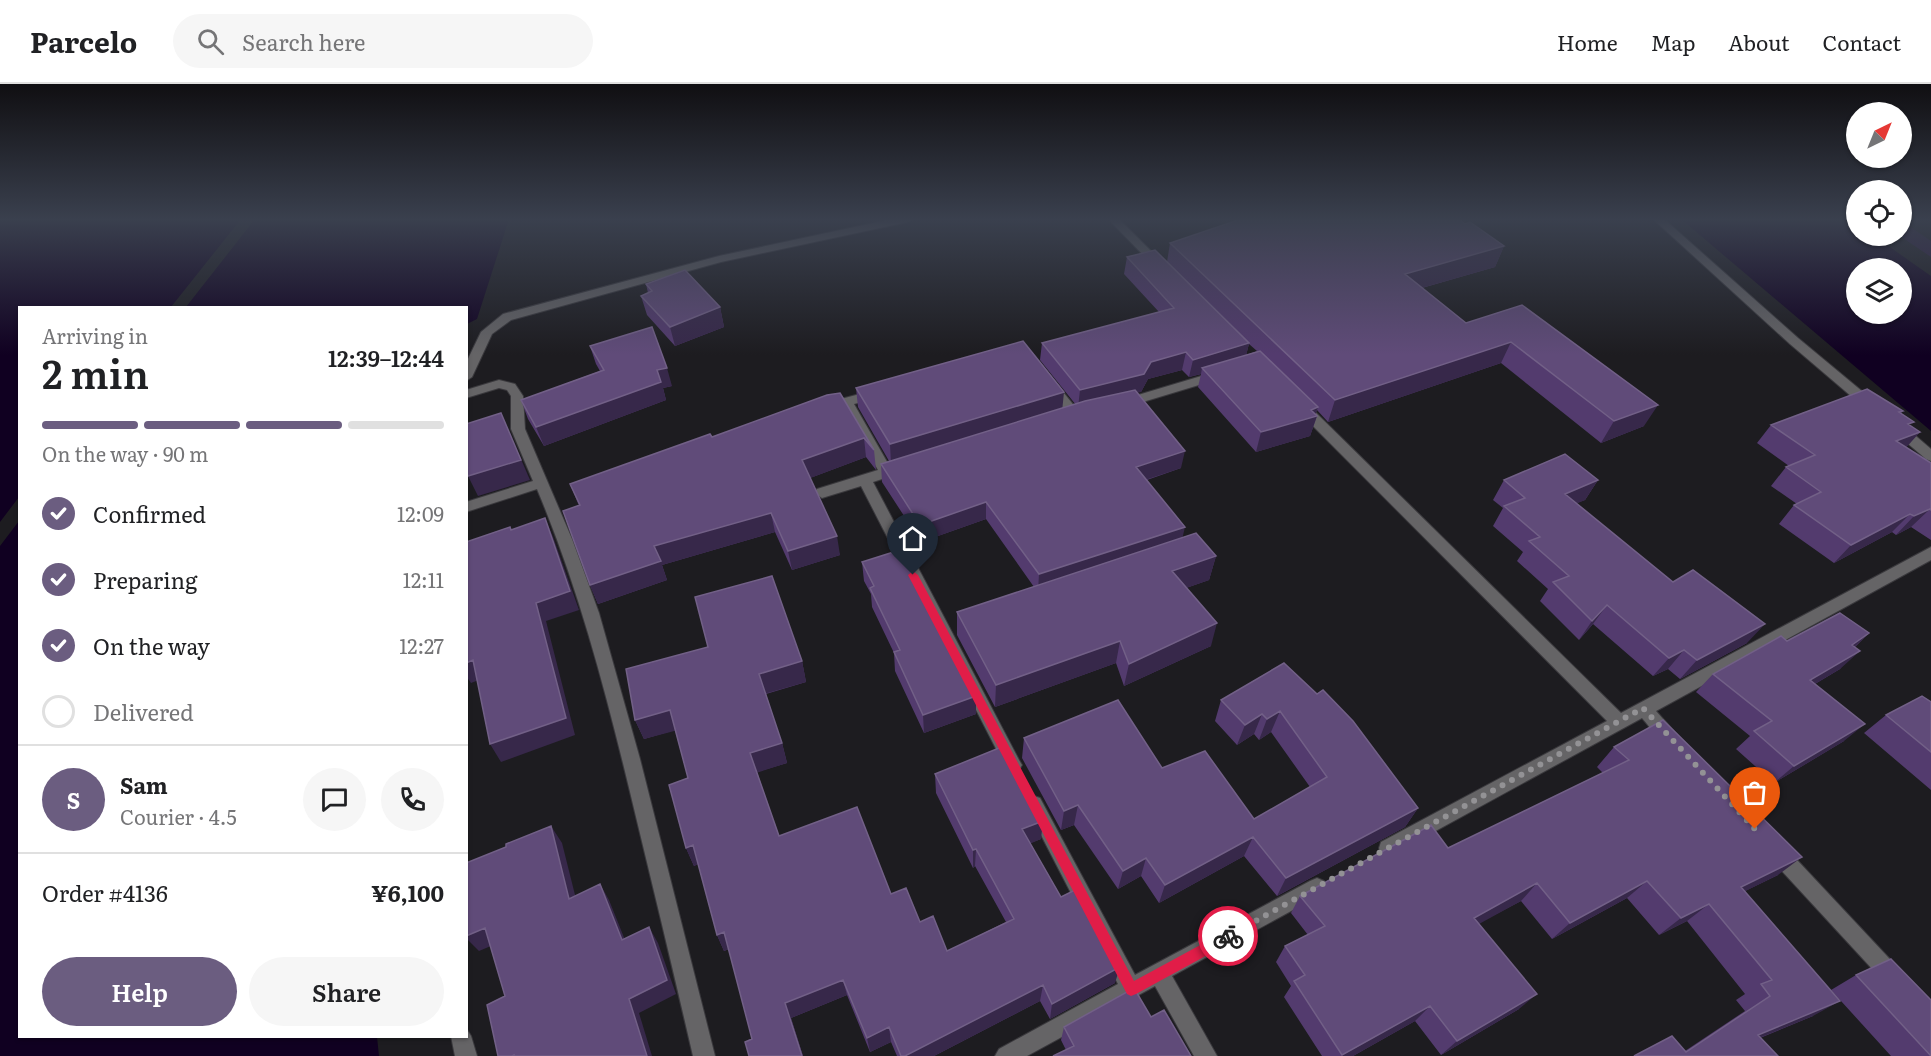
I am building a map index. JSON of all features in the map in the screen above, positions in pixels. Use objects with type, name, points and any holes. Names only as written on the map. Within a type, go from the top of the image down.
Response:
[{"type":"street","points":[[468,373],[487,332],[507,317],[699,264]]},
{"type":"street","points":[[1158,264],[1169,275]]},
{"type":"street","points":[[1709,264],[1794,341],[1931,456]]},
{"type":"street","points":[[1112,407],[1236,370]]},
{"type":"street","points":[[1046,379],[1069,417],[1091,412]]},
{"type":"street","points":[[468,393],[499,384],[512,387],[517,396],[518,429],[565,539],[591,613],[631,759],[704,1056]]},
{"type":"street","points":[[827,407],[891,389]]},
{"type":"street","points":[[1292,397],[1619,722]]},
{"type":"street","points":[[846,402],[887,473]]},
{"type":"street","points":[[822,493],[909,466]]},
{"type":"street","points":[[865,480],[948,630],[1025,788],[1131,989]]},
{"type":"street","points":[[468,506],[541,483]]},
{"type":"street","points":[[1368,859],[1931,553]]},
{"type":"street","points":[[1643,708],[1683,751]]},
{"type":"street","points":[[1763,837],[1907,992]]},
{"type":"street","points":[[1006,1056],[1337,877]]},
{"type":"street","points":[[1160,974],[1206,1056]]},
{"type":"street","points":[[462,1038],[466,1056]]},
{"type":"shaded area","points":[[0,264],[494,264],[477,319],[468,324],[468,306],[18,306],[18,1038],[377,1038],[379,1056],[0,1056]]},
{"type":"shaded area","points":[[1734,264],[1846,264],[1846,324],[1912,324],[1912,264],[1931,276],[1931,431]]},
{"type":"pier","points":[[205,264],[219,264],[187,306],[172,306]]},
{"type":"pier","points":[[18,498],[18,522],[0,546],[0,522]]},
{"type":"building","points":[[1134,264],[1170,264],[1249,343],[1193,360],[1186,352],[1151,362],[1144,374],[1080,390],[1042,343],[1174,308]]},
{"type":"building","points":[[1192,264],[1439,264],[1405,274],[1466,323],[1522,305],[1658,405],[1614,421],[1511,342],[1335,400]]},
{"type":"building","points":[[685,270],[720,307],[670,327],[641,296],[652,291],[646,284]]},
{"type":"building","points":[[652,327],[667,368],[657,370],[661,382],[536,427],[521,400],[604,370],[590,346]]},
{"type":"building","points":[[1023,341],[1064,392],[890,444],[856,388]]},
{"type":"building","points":[[1260,351],[1318,407],[1311,410],[1317,416],[1261,432],[1202,368]]},
{"type":"building","points":[[1867,389],[1903,411],[1899,412],[1914,422],[1908,424],[1920,432],[1896,441],[1931,463],[1931,510],[1914,516],[1910,514],[1851,545],[1794,505],[1821,492],[1786,467],[1815,455],[1771,425]]},
{"type":"building","points":[[1135,390],[1185,451],[1136,467],[1185,527],[1039,574],[986,502],[920,525],[881,464],[1085,401]]},
{"type":"building","points":[[840,393],[874,450],[864,438],[802,460],[837,536],[788,551],[771,513],[654,546],[661,561],[590,585],[563,511],[580,505],[570,484],[710,434],[712,437],[827,395]]},
{"type":"building","points":[[501,413],[521,460],[468,476],[468,423]]},
{"type":"building","points":[[1565,454],[1598,480],[1565,494],[1673,582],[1693,570],[1765,624],[1697,660],[1684,650],[1669,658],[1607,605],[1592,621],[1553,582],[1569,576],[1529,541],[1540,537],[1504,506],[1525,498],[1504,480]]},
{"type":"building","points":[[545,518],[570,591],[536,603],[566,718],[490,744],[473,660],[468,662],[468,541],[510,527],[511,530]]},
{"type":"building","points":[[1196,533],[1216,556],[1172,571],[1217,623],[1129,664],[1120,641],[996,685],[957,612]]},
{"type":"building","points":[[900,550],[976,696],[923,715],[894,652],[900,650],[870,588],[874,586],[862,562]]},
{"type":"building","points":[[772,576],[802,661],[759,674],[782,743],[750,753],[779,836],[857,807],[891,894],[906,888],[920,922],[933,916],[947,951],[1014,919],[976,849],[973,850],[935,774],[1004,746],[1043,821],[1022,829],[1061,897],[1077,889],[1120,967],[1052,1004],[1043,985],[905,1056],[901,1056],[889,1027],[867,1038],[843,980],[785,1003],[802,1056],[749,1056],[745,1042],[752,1039],[724,932],[717,935],[693,845],[686,848],[669,785],[688,778],[670,710],[635,720],[626,669],[708,647],[695,597]]},
{"type":"building","points":[[1840,613],[1869,633],[1852,645],[1860,651],[1810,680],[1865,724],[1794,766],[1754,731],[1772,721],[1713,674],[1781,636],[1787,641]]},
{"type":"building","points":[[1284,663],[1317,694],[1323,690],[1353,721],[1418,808],[1286,878],[1253,837],[1165,885],[1146,858],[1123,871],[1078,805],[1064,811],[1024,738],[1118,700],[1162,768],[1205,751],[1254,819],[1327,777],[1280,711],[1267,719],[1262,714],[1245,725],[1221,700]]},
{"type":"building","points":[[1922,696],[1931,702],[1931,752],[1886,715]]},
{"type":"building","points":[[1663,720],[1802,857],[1741,887],[1840,1001],[1758,1035],[1778,1056],[1634,1056],[1672,1036],[1686,1052],[1770,996],[1761,984],[1772,980],[1709,904],[1681,918],[1647,881],[1570,923],[1537,883],[1474,918],[1537,994],[1457,1041],[1430,1006],[1342,1055],[1294,981],[1305,975],[1285,946],[1325,926],[1300,896],[1431,825],[1448,848],[1629,760],[1614,747]]},
{"type":"building","points":[[551,826],[569,899],[600,884],[622,940],[649,927],[667,980],[629,999],[647,1056],[498,1056],[487,1005],[505,996],[485,928],[468,935],[468,862],[506,847],[506,844]]},
{"type":"building","points":[[1891,959],[1931,1000],[1931,1056],[1856,975]]},
{"type":"building","points":[[1134,988],[1151,1017],[1164,1010],[1191,1056],[1053,1056],[1074,1046],[1064,1027]]},
{"type":"way so far","points":[[1228,936],[1643,708],[1755,829]]},
{"type":"route","points":[[913,575],[1131,989],[1228,936]]}]
